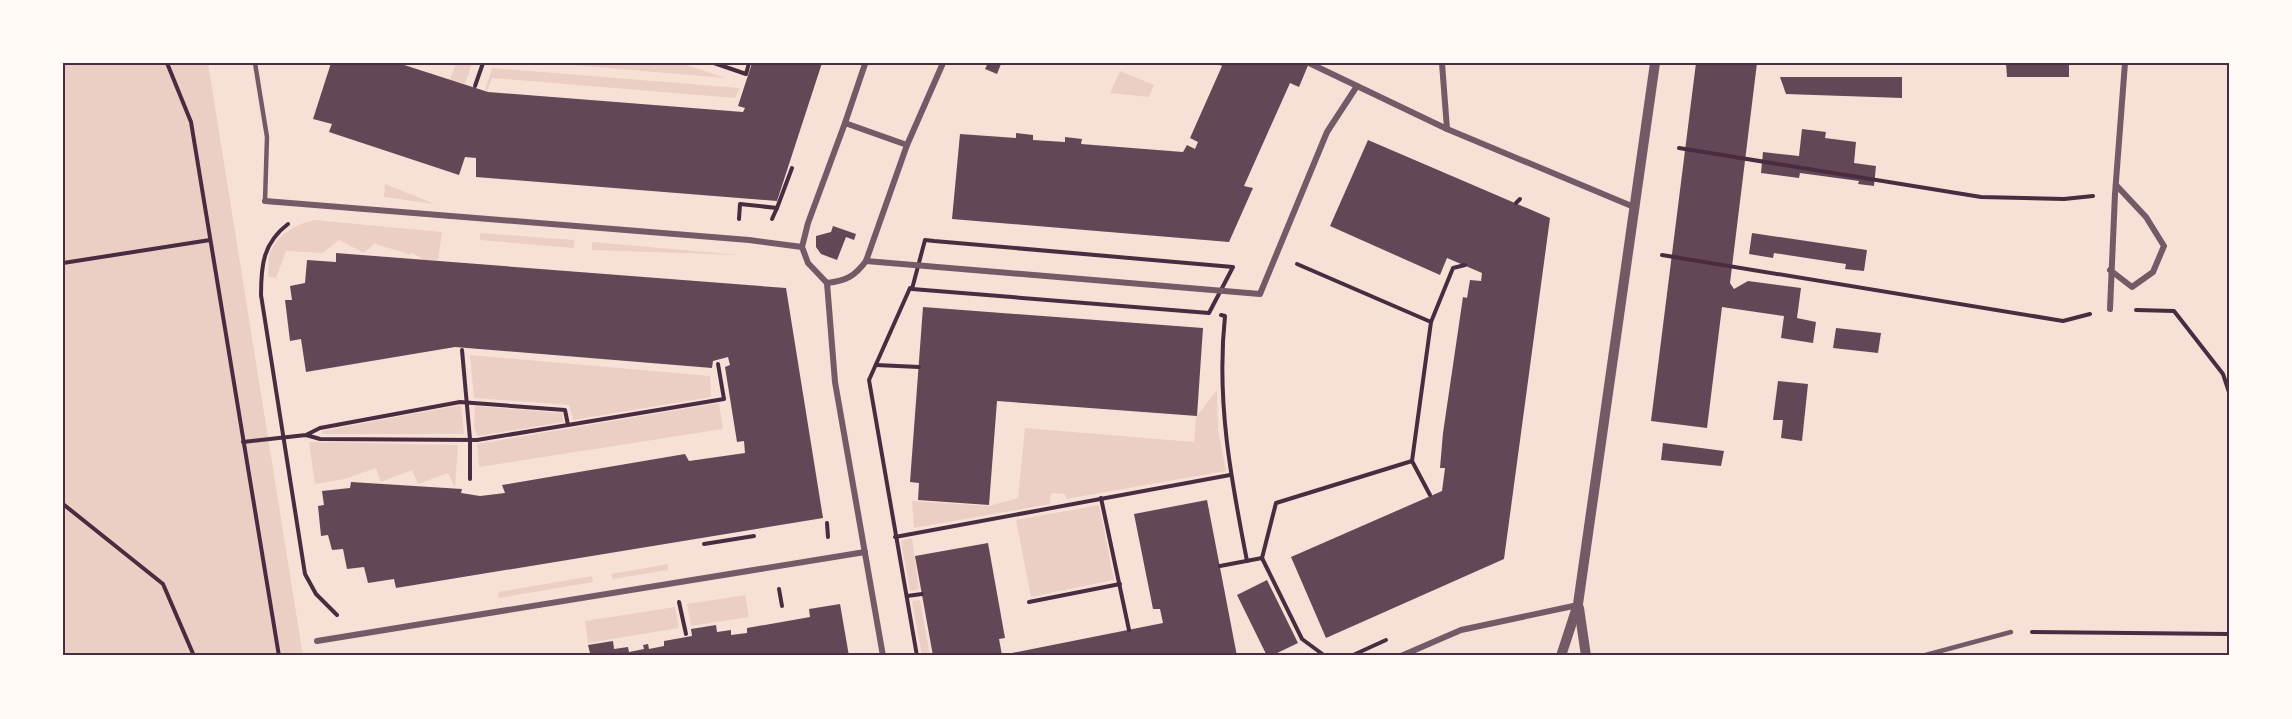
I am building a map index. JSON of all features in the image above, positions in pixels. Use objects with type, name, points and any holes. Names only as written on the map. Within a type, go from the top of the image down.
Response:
[{"type":"street","points":[[827,283],[843,281],[857,274],[866,261],[907,145],[943,63]]},
{"type":"street","points":[[1309,63],[1447,129],[1634,207]]},
{"type":"street","points":[[1442,63],[1447,129]]},
{"type":"street","points":[[1561,656],[1578,604],[1655,63]]},
{"type":"street","points":[[2110,309],[2110,270],[2125,63]]},
{"type":"street","points":[[865,64],[808,223],[802,247],[808,263],[827,283],[835,382],[883,656]]},
{"type":"street","points":[[866,261],[1260,294],[1327,132],[1357,86]]},
{"type":"street","points":[[845,123],[907,145]]},
{"type":"street","points":[[2110,270],[2132,287],[2153,272],[2164,246],[2146,217],[2116,185]]},
{"type":"street","points":[[265,201],[749,240],[802,247]]},
{"type":"street","points":[[317,641],[865,552]]},
{"type":"street","points":[[1401,656],[1461,630],[1578,604]]},
{"type":"street","points":[[1578,604],[1586,656]]},
{"type":"lane","points":[[255,63],[267,137],[265,201]]},
{"type":"lane","points":[[1922,656],[2011,632]]},
{"type":"path","points":[[167,63],[191,122],[279,656]]},
{"type":"path","points":[[475,86],[483,63]]},
{"type":"path","points":[[714,63],[746,74],[749,63]]},
{"type":"path","points":[[1679,148],[1981,197],[2064,199],[2115,194]]},
{"type":"path","points":[[772,219],[792,168]]},
{"type":"path","points":[[738,222],[740,204],[777,208]]},
{"type":"path","points":[[318,206],[276,234],[264,254],[261,295],[305,574],[328,609],[366,633]]},
{"type":"path","points":[[63,263],[210,240]]},
{"type":"path","points":[[1662,255],[2063,321],[2110,309],[2174,311],[2223,374],[2229,392]]},
{"type":"path","points":[[1290,261],[1431,322]]},
{"type":"path","points":[[1430,495],[1412,461],[1431,322],[1453,268],[1465,266]]},
{"type":"path","points":[[902,287],[912,289],[869,380],[917,656]]},
{"type":"path","points":[[1209,313],[1224,316],[1221,356],[1222,396],[1230,475],[1247,561]]},
{"type":"path","points":[[462,350],[470,439],[470,479]]},
{"type":"path","points":[[306,435],[320,439],[477,440],[724,399],[718,364]]},
{"type":"path","points":[[876,365],[919,367]]},
{"type":"path","points":[[243,442],[306,435],[321,428],[466,402],[565,410],[568,425]]},
{"type":"path","points":[[1325,656],[1302,639],[1262,558],[1276,503],[1412,461]]},
{"type":"path","points":[[895,537],[1230,475]]},
{"type":"path","points":[[1101,498],[1129,630]]},
{"type":"path","points":[[63,504],[163,584],[194,656]]},
{"type":"path","points":[[704,544],[754,536]]},
{"type":"path","points":[[1220,566],[1262,558]]},
{"type":"path","points":[[1029,602],[1120,584]]},
{"type":"path","points":[[778,585],[782,606]]},
{"type":"path","points":[[907,597],[922,594]]},
{"type":"path","points":[[2011,632],[2229,634]]},
{"type":"shaded area","points":[[63,63],[208,63],[303,656],[63,656]]},
{"type":"shaded area","points":[[456,63],[472,63],[465,84],[450,80]]},
{"type":"shaded area","points":[[549,63],[681,63],[725,78]]},
{"type":"shaded area","points":[[492,68],[740,88],[735,98],[492,78],[487,91],[485,90]]},
{"type":"shaded area","points":[[1120,71],[1154,85],[1149,97],[1110,93]]},
{"type":"shaded area","points":[[385,184],[435,204],[384,197]]},
{"type":"shaded area","points":[[315,220],[442,232],[438,260],[425,260],[412,253],[409,255],[375,243],[364,253],[339,240],[323,253],[286,251],[276,278],[268,277],[270,253],[277,241],[295,227]]},
{"type":"shaded area","points":[[480,233],[574,240],[574,248],[480,240]]},
{"type":"shaded area","points":[[592,242],[740,255],[592,250]]},
{"type":"shaded area","points":[[470,355],[710,376],[711,397],[573,420],[569,405],[474,398]]},
{"type":"shaded area","points":[[1217,390],[1218,429],[1226,471],[1066,499],[1065,494],[1051,493],[1050,504],[914,528],[912,501],[989,506],[1018,498],[1025,428],[1194,442],[1196,417]]},
{"type":"shaded area","points":[[719,403],[723,429],[479,467],[477,444]]},
{"type":"shaded area","points":[[461,405],[464,434],[322,434],[322,431]]},
{"type":"shaded area","points":[[475,406],[562,413],[564,422],[477,436],[474,427]]},
{"type":"shaded area","points":[[309,442],[458,445],[455,488],[448,473],[418,484],[412,470],[381,482],[376,468],[345,479],[315,484]]},
{"type":"shaded area","points":[[1099,505],[1114,580],[1031,597],[1016,520]]},
{"type":"shaded area","points":[[912,538],[919,589],[910,591],[901,541]]},
{"type":"shaded area","points":[[668,564],[668,570],[613,579],[611,574]]},
{"type":"shaded area","points":[[592,576],[593,582],[499,598],[498,592]]},
{"type":"shaded area","points":[[745,595],[749,617],[691,626],[687,604]]},
{"type":"shaded area","points":[[920,600],[930,656],[922,656],[912,601]]},
{"type":"shaded area","points":[[675,607],[679,628],[588,643],[585,621]]},
{"type":"building","points":[[331,63],[398,63],[488,92],[743,112],[745,108],[738,106],[752,63],[822,63],[777,201],[476,177],[476,158],[465,157],[459,175],[329,132],[332,124],[313,119]]},
{"type":"building","points":[[988,63],[1001,64],[997,74],[985,69]]},
{"type":"building","points":[[1216,63],[1309,63],[1299,87],[1290,83],[1244,186],[1253,188],[1229,242],[952,219],[960,134],[1016,138],[1016,133],[1033,135],[1033,140],[1065,142],[1065,137],[1082,139],[1081,144],[1183,152],[1187,145],[1195,149],[1198,142],[1190,138],[1222,66]]},
{"type":"building","points":[[1696,63],[1757,63],[1730,283],[1734,289],[1748,281],[1801,288],[1797,318],[1816,322],[1813,343],[1781,338],[1784,316],[1722,307],[1707,428],[1651,421]]},
{"type":"building","points":[[2006,63],[2069,63],[2069,77],[2007,77]]},
{"type":"building","points":[[1780,77],[1902,77],[1902,98],[1786,94]]},
{"type":"building","points":[[1802,129],[1826,132],[1825,138],[1856,142],[1854,163],[1876,166],[1874,186],[1858,184],[1859,181],[1800,173],[1799,178],[1761,173],[1763,152],[1799,156]]},
{"type":"building","points":[[1368,140],[1550,218],[1504,559],[1326,638],[1291,557],[1442,491],[1445,468],[1440,468],[1443,433],[1463,297],[1467,298],[1470,280],[1481,281],[1482,273],[1447,258],[1440,275],[1330,226]]},
{"type":"building","points":[[833,226],[856,234],[854,240],[846,237],[837,260],[821,254],[816,247],[816,236],[831,232]]},
{"type":"building","points":[[1752,233],[1867,250],[1864,271],[1845,269],[1846,264],[1774,253],[1773,258],[1749,254]]},
{"type":"building","points":[[336,253],[786,288],[823,518],[396,588],[394,579],[368,583],[364,567],[347,569],[343,549],[332,550],[328,535],[321,536],[318,506],[324,505],[322,491],[350,488],[351,482],[462,489],[461,493],[480,496],[505,493],[502,485],[685,454],[689,461],[745,453],[744,441],[737,442],[725,367],[730,365],[728,357],[713,361],[712,368],[455,347],[306,372],[301,339],[290,341],[285,300],[292,300],[290,286],[305,283],[307,260],[336,262]]},
{"type":"building","points":[[923,307],[1203,328],[1197,416],[997,401],[989,505],[918,500],[919,483],[910,482]]},
{"type":"building","points":[[1836,328],[1881,333],[1878,353],[1833,348]]},
{"type":"building","points":[[1778,381],[1808,384],[1802,441],[1781,438],[1783,420],[1773,420]]},
{"type":"building","points":[[1663,443],[1724,451],[1721,466],[1661,460]]},
{"type":"building","points":[[1207,500],[1237,656],[933,656],[915,556],[988,543],[1005,638],[999,639],[1002,655],[1163,623],[1160,609],[1153,609],[1134,514]]},
{"type":"building","points":[[1267,580],[1298,643],[1271,656],[1267,656],[1237,595]]},
{"type":"building","points":[[840,604],[849,656],[582,656],[590,653],[588,645],[613,641],[614,649],[628,647],[629,652],[644,649],[643,645],[648,644],[649,649],[664,646],[664,641],[692,636],[691,629],[716,625],[717,632],[731,630],[731,635],[747,633],[747,628],[810,617],[809,609]]}]
